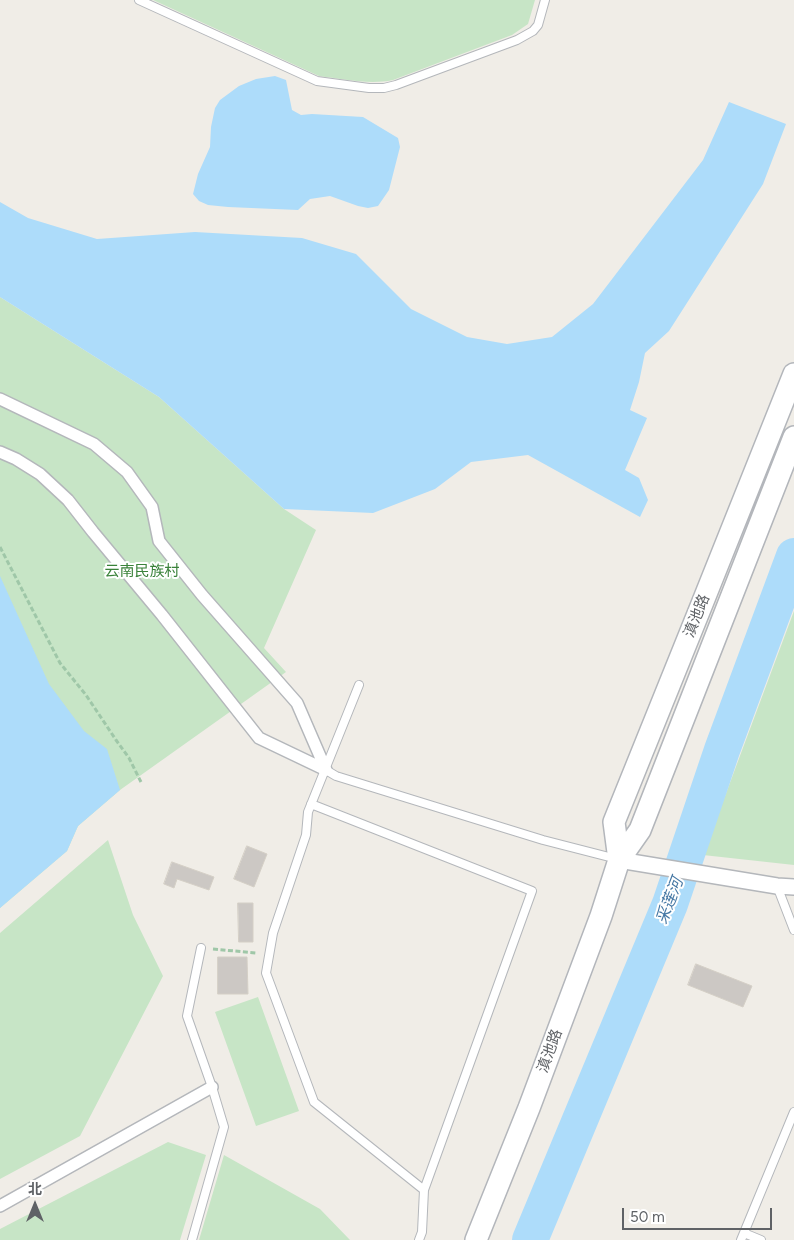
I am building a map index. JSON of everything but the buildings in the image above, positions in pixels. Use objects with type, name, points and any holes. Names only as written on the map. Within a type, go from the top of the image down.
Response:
[{"type":"main road","name":"滇池路","points":[[619,860],[614,822],[794,374]]},
{"type":"main road","name":"滇池路","points":[[476,1240],[532,1098],[619,860],[640,830],[794,437]]},
{"type":"street","points":[[0,399],[94,444],[128,472],[152,507],[159,541],[202,595],[297,703],[326,770]]},
{"type":"street","points":[[0,452],[16,458],[40,474],[68,500],[260,738],[326,770]]},
{"type":"street","points":[[619,860],[776,886],[794,887]]},
{"type":"street","points":[[0,1206],[212,1087]]},
{"type":"lane","points":[[138,0],[316,81],[347,86],[384,88],[517,40],[538,25],[545,0]]},
{"type":"lane","points":[[359,685],[308,812],[306,835],[273,932],[266,973],[314,1102],[424,1190]]},
{"type":"lane","points":[[326,770],[336,776],[534,837],[619,860]]},
{"type":"lane","points":[[311,804],[532,891],[424,1190],[422,1232],[419,1240]]},
{"type":"lane","points":[[776,886],[794,930]]},
{"type":"lane","points":[[192,1240],[224,1127],[187,1016],[201,948]]},
{"type":"lane","points":[[761,1240],[743,1237],[794,1112]]},
{"type":"path","points":[[0,548],[60,663],[86,695],[129,758],[141,782]]},
{"type":"path","points":[[201,948],[270,954]]},
{"type":"green space","points":[[153,0],[535,0],[528,24],[512,35],[393,80],[375,82],[319,76]]},
{"type":"green space","name":"云南民族村","points":[[0,297],[159,397],[284,509],[316,530],[264,648],[286,672],[120,790],[78,826],[67,851],[0,908]]},
{"type":"green space","points":[[794,611],[794,865],[703,855]]},
{"type":"green space","points":[[108,840],[133,915],[163,976],[80,1136],[0,1179],[0,933]]},
{"type":"green space","points":[[258,997],[299,1111],[256,1126],[215,1012]]},
{"type":"green space","points":[[168,1142],[206,1155],[180,1240],[0,1240],[0,1229]]},
{"type":"green space","points":[[224,1155],[320,1209],[350,1240],[199,1240]]},
{"type":"water","points":[[275,76],[286,80],[292,110],[301,115],[363,117],[398,138],[400,147],[389,190],[378,206],[368,208],[358,206],[330,196],[310,199],[298,210],[228,207],[208,205],[199,201],[193,194],[198,174],[210,147],[211,127],[215,108],[220,100],[239,86],[256,79]]},
{"type":"water","points":[[729,102],[786,124],[763,184],[669,331],[645,353],[639,382],[630,410],[647,418],[625,470],[639,478],[648,500],[640,517],[528,455],[471,462],[435,489],[373,513],[284,509],[159,397],[0,297],[0,202],[28,218],[97,239],[195,232],[302,238],[356,254],[411,309],[467,337],[507,344],[552,337],[593,304],[703,160]]},
{"type":"water","points":[[0,576],[49,684],[84,731],[107,749],[120,790],[78,826],[67,851],[0,908]]},
{"type":"waterway","name":"采莲河","points":[[530,1240],[670,904],[722,750],[794,556]]}]
